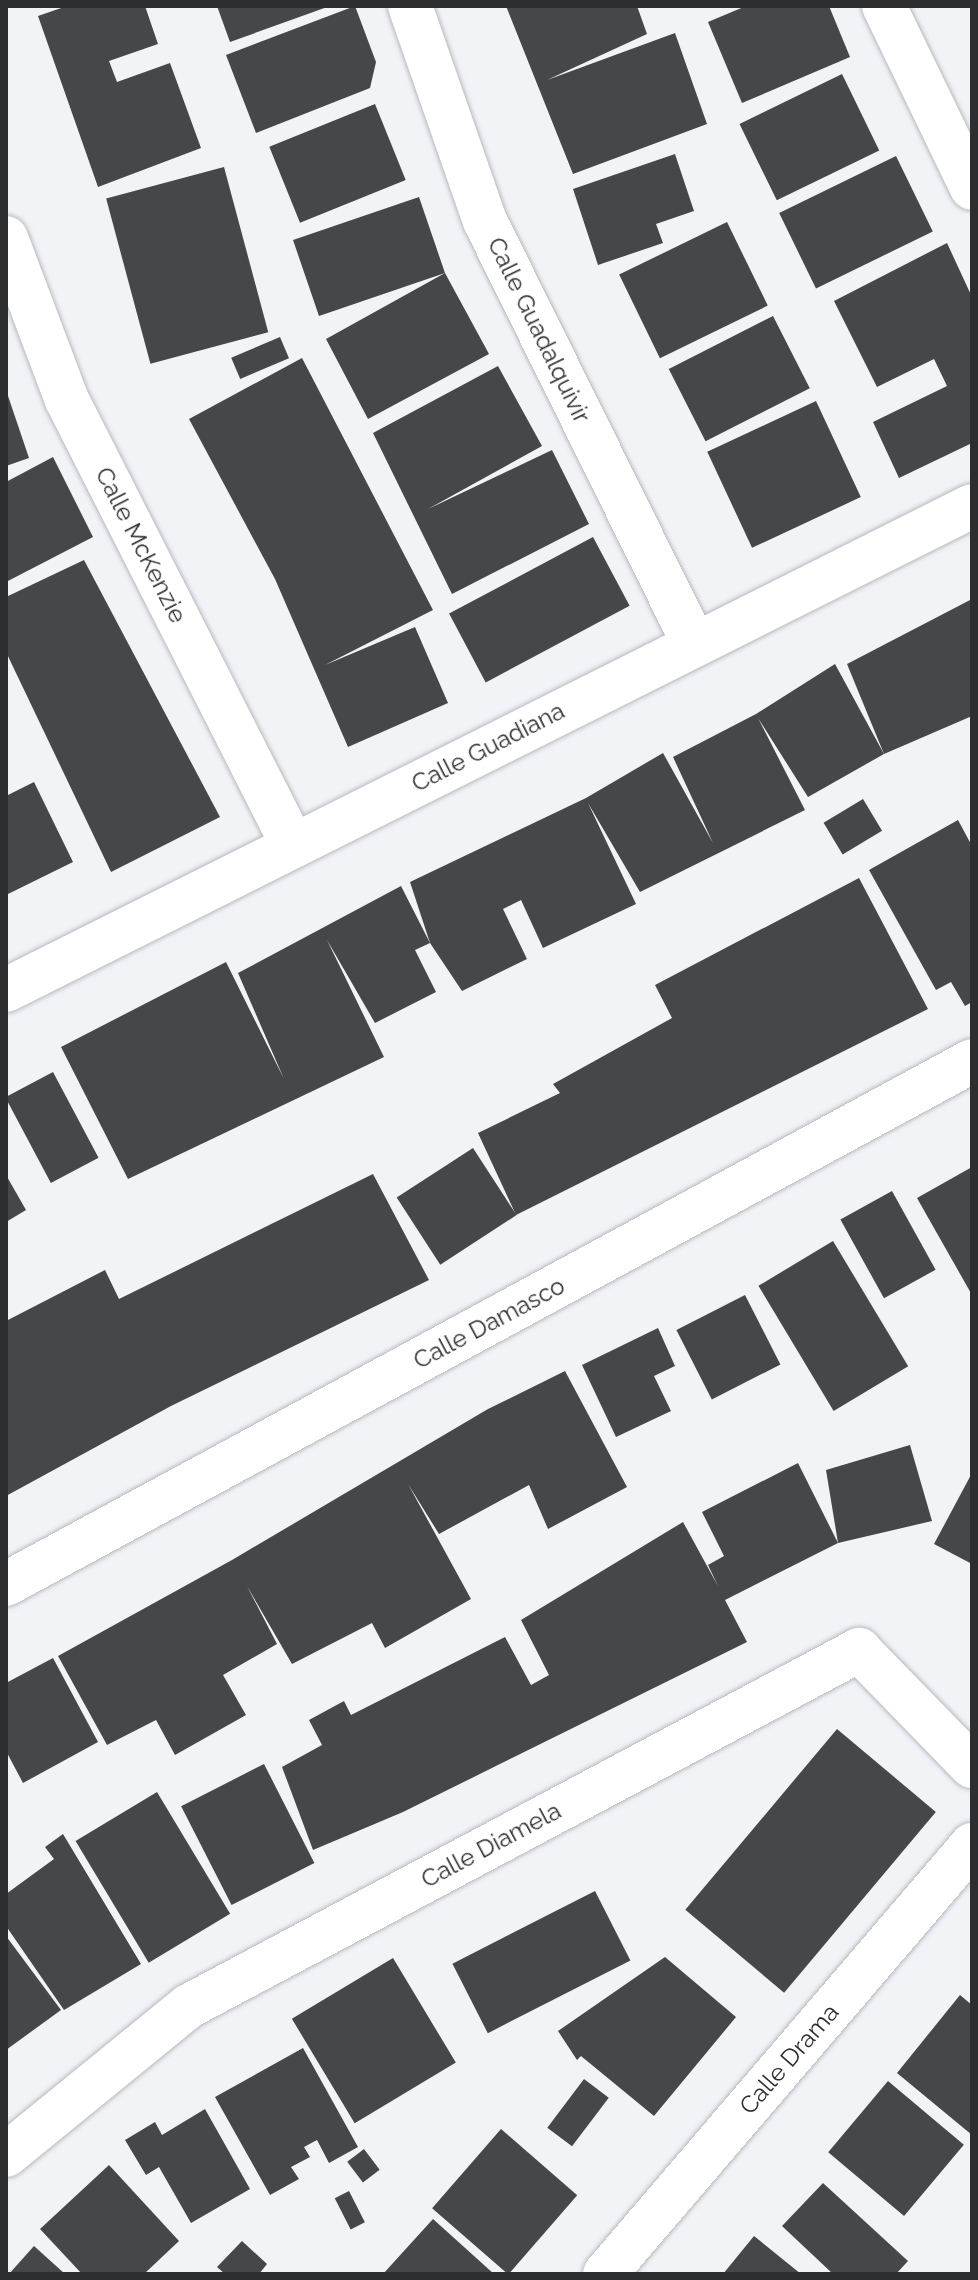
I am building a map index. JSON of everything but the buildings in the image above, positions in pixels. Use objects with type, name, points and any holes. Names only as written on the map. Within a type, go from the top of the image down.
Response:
[{"type":"street","name":"Calle Guadalquivir","points":[[410,6],[485,221],[694,644]]},
{"type":"street","points":[[884,6],[972,188]]},
{"type":"street","name":"Calle McKenzie","points":[[6,238],[67,400],[293,845]]},
{"type":"street","name":"Calle Guadiana","points":[[6,990],[972,506]]},
{"type":"street","name":"Calle Damasco","points":[[6,1584],[972,1061]]},
{"type":"street","name":"Calle Diamela","points":[[6,2155],[189,2006],[859,1650],[972,1766]]},
{"type":"street","name":"Calle Drama","points":[[605,2274],[972,1845]]}]
